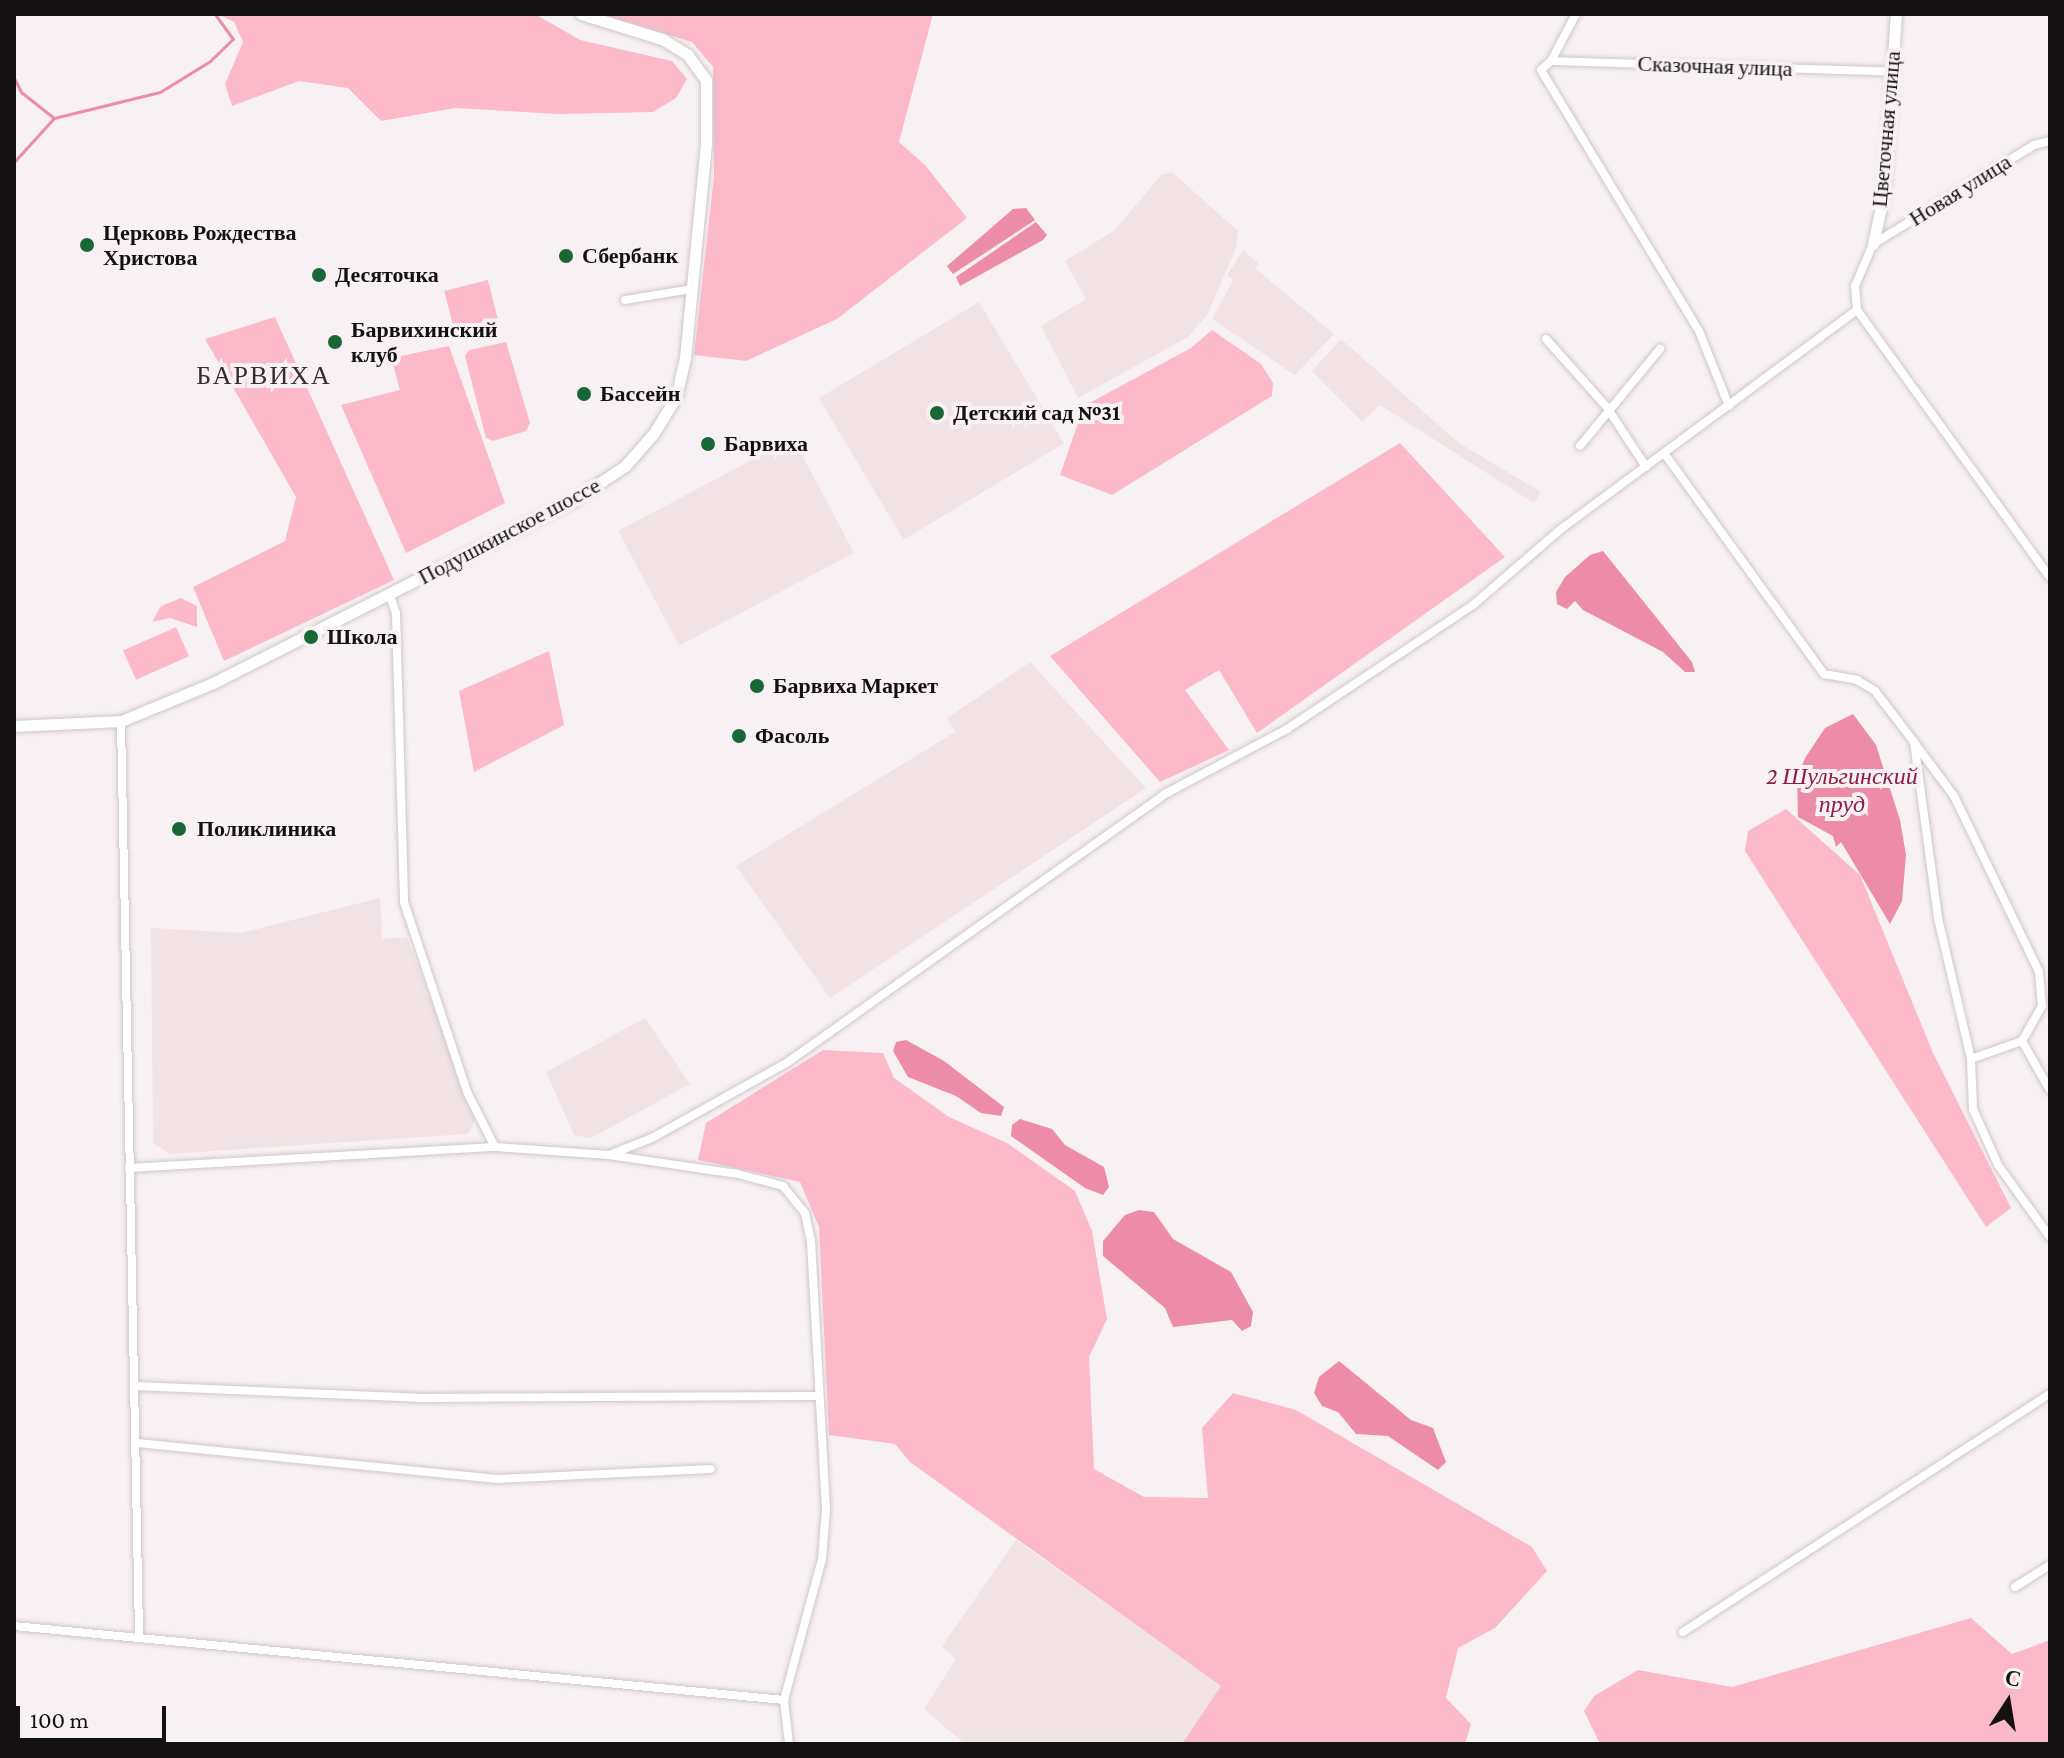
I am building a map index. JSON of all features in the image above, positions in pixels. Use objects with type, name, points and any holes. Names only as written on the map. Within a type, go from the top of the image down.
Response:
[{"type":"main road","name":"Подушкинское шоссе","points":[[14,726],[121,721],[234,673],[572,501],[625,466],[654,433],[676,397],[692,289],[706,145],[706,80],[688,55],[662,39],[581,14]]},
{"type":"main road","name":"Цветочная улица","points":[[1873,244],[1884,193],[1896,14]]},
{"type":"street","points":[[1576,14],[1551,61],[1541,70],[1699,331],[1729,406]]},
{"type":"street","name":"Сказочная улица","points":[[1551,61],[1893,72]]},
{"type":"street","name":"Новая улица","points":[[1873,244],[2034,145],[2050,141]]},
{"type":"street","points":[[1873,244],[1855,286],[1857,310],[2050,578]]},
{"type":"street","points":[[625,300],[692,289]]},
{"type":"street","points":[[609,1155],[666,1131],[788,1062],[1165,794],[1287,729],[1473,605],[1561,529],[1857,310]]},
{"type":"street","points":[[1546,339],[1609,411],[1646,467]]},
{"type":"street","points":[[1580,446],[1660,349]]},
{"type":"street","points":[[1664,453],[1824,674],[1857,680],[1875,691],[1954,796],[2039,972],[2042,1006],[2022,1041],[1971,1059]]},
{"type":"street","points":[[389,593],[396,613],[404,902],[468,1094],[495,1147]]},
{"type":"street","points":[[121,721],[139,1637]]},
{"type":"street","points":[[1914,742],[1938,918],[1971,1059],[1973,1109],[1998,1165],[2050,1237]]},
{"type":"street","points":[[2022,1041],[2050,1090]]},
{"type":"street","points":[[129,1168],[495,1147],[609,1155],[738,1174],[783,1186],[796,1199],[811,1241],[816,1396],[826,1534],[784,1700],[789,1744]]},
{"type":"street","points":[[136,1386],[418,1398],[816,1396]]},
{"type":"street","points":[[1683,1632],[2050,1394]]},
{"type":"street","points":[[137,1443],[497,1479],[711,1469]]},
{"type":"street","points":[[2015,1587],[2050,1565]]},
{"type":"street","points":[[14,1626],[784,1700]]},
{"type":"shaded area","points":[[217,14],[535,14],[580,40],[672,61],[687,79],[676,98],[653,112],[558,114],[455,108],[381,121],[348,88],[299,81],[232,106],[225,84],[243,42],[234,22]]},
{"type":"shaded area","points":[[600,14],[933,14],[899,142],[925,165],[967,218],[837,319],[746,361],[694,355],[714,176],[713,67],[692,42]]},
{"type":"shaded area","points":[[1172,172],[1238,231],[1236,248],[1207,315],[1188,337],[1078,398],[1041,326],[1086,299],[1065,261],[1115,230],[1161,175]]},
{"type":"shaded area","points":[[1243,250],[1258,263],[1256,269],[1334,334],[1295,375],[1212,319],[1233,280],[1227,275]]},
{"type":"shaded area","points":[[488,280],[499,325],[455,336],[444,291]]},
{"type":"shaded area","name":"Детский сад №31","points":[[979,302],[1064,443],[904,540],[819,398]]},
{"type":"shaded area","points":[[275,317],[394,580],[224,661],[193,587],[285,541],[296,497],[205,339]]},
{"type":"shaded area","points":[[1212,330],[1261,364],[1273,383],[1272,396],[1112,495],[1060,475],[1084,406],[1191,348]]},
{"type":"shaded area","points":[[1341,339],[1459,443],[1541,492],[1534,503],[1380,405],[1362,422],[1312,371]]},
{"type":"shaded area","points":[[506,342],[530,423],[526,431],[493,441],[486,438],[465,356],[469,350]]},
{"type":"shaded area","points":[[449,346],[505,503],[406,553],[341,405],[400,390],[391,358]]},
{"type":"shaded area","points":[[793,438],[854,553],[679,646],[618,531]]},
{"type":"shaded area","points":[[1400,443],[1505,557],[1257,733],[1219,670],[1185,690],[1229,750],[1160,782],[1050,656]]},
{"type":"shaded area","points":[[181,598],[197,606],[197,627],[170,618],[152,622],[161,606]]},
{"type":"shaded area","points":[[176,627],[189,656],[136,680],[123,651]]},
{"type":"shaded area","points":[[549,651],[564,725],[474,772],[459,691]]},
{"type":"shaded area","points":[[1030,662],[1146,788],[830,998],[736,866],[955,732],[947,718]]},
{"type":"shaded area","points":[[1786,809],[1860,875],[1933,1053],[2011,1208],[1986,1227],[1745,851],[1748,831]]},
{"type":"shaded area","points":[[380,898],[382,939],[407,937],[475,1120],[468,1134],[170,1154],[153,1143],[151,928],[241,933]]},
{"type":"shaded area","points":[[645,1018],[690,1084],[591,1138],[574,1135],[546,1072]]},
{"type":"shaded area","points":[[823,1050],[883,1053],[894,1078],[949,1117],[1007,1143],[1075,1191],[1092,1231],[1107,1319],[1089,1357],[1094,1469],[1144,1497],[1208,1498],[1202,1428],[1233,1393],[1296,1410],[1532,1547],[1547,1571],[1495,1628],[1458,1648],[1446,1698],[1471,1724],[1465,1744],[1182,1744],[1221,1686],[910,1462],[895,1444],[829,1435],[819,1227],[800,1182],[698,1160],[706,1123]]},
{"type":"shaded area","points":[[1016,1540],[1222,1686],[1182,1744],[965,1744],[924,1709],[956,1659],[942,1646]]},
{"type":"shaded area","points":[[1971,1618],[2012,1654],[2050,1640],[2050,1744],[1600,1744],[1584,1711],[1594,1696],[1638,1670],[1732,1687]]},
{"type":"water","points":[[1026,208],[1035,220],[953,274],[947,266],[1013,209]]},
{"type":"water","points":[[1036,222],[1047,235],[1043,240],[960,286],[956,277]]},
{"type":"water","points":[[1603,551],[1692,662],[1695,672],[1685,672],[1663,652],[1583,610],[1575,601],[1567,609],[1557,604],[1556,592],[1565,577],[1590,555]]},
{"type":"water","name":"2 Шульгинский пруд","points":[[1853,714],[1876,745],[1900,820],[1906,855],[1902,901],[1890,924],[1841,842],[1836,847],[1833,836],[1798,817],[1797,779],[1805,758],[1825,728]]},
{"type":"water","points":[[906,1040],[944,1061],[1004,1107],[1001,1116],[981,1113],[956,1096],[908,1077],[893,1051],[896,1042]]},
{"type":"water","points":[[1020,1119],[1052,1129],[1065,1145],[1104,1167],[1109,1187],[1103,1195],[1085,1188],[1011,1136],[1012,1125]]},
{"type":"water","points":[[1139,1210],[1154,1212],[1173,1239],[1231,1272],[1253,1312],[1251,1326],[1242,1331],[1232,1320],[1173,1327],[1165,1308],[1103,1256],[1103,1241],[1125,1215]]},
{"type":"water","points":[[1339,1361],[1411,1420],[1433,1428],[1446,1462],[1438,1470],[1388,1436],[1356,1434],[1338,1412],[1322,1406],[1314,1393],[1319,1377]]},
{"type":"waterway","points":[[14,78],[21,92],[54,118],[160,92],[210,61],[233,39],[215,14]]},
{"type":"waterway","points":[[14,162],[54,118]]},
{"type":"place","name":"Церковь Рождества Христова","points":[[87,245]]},
{"type":"place","name":"Сбербанк","points":[[566,256]]},
{"type":"place","name":"Десяточка","points":[[319,275]]},
{"type":"place","name":"Барвихинский клуб","points":[[335,342]]},
{"type":"place","name":"Бассейн","points":[[584,394]]},
{"type":"place","name":"Детский сад №31","points":[[937,413]]},
{"type":"place","name":"Барвиха","points":[[708,444]]},
{"type":"place","name":"Школа","points":[[311,637]]},
{"type":"place","name":"Барвиха Маркет","points":[[757,686]]},
{"type":"place","name":"Фасоль","points":[[739,736]]},
{"type":"place","name":"Поликлиника","points":[[179,829]]},
{"type":"district","name":"БАРВИХА","points":[[264,376]]}]
